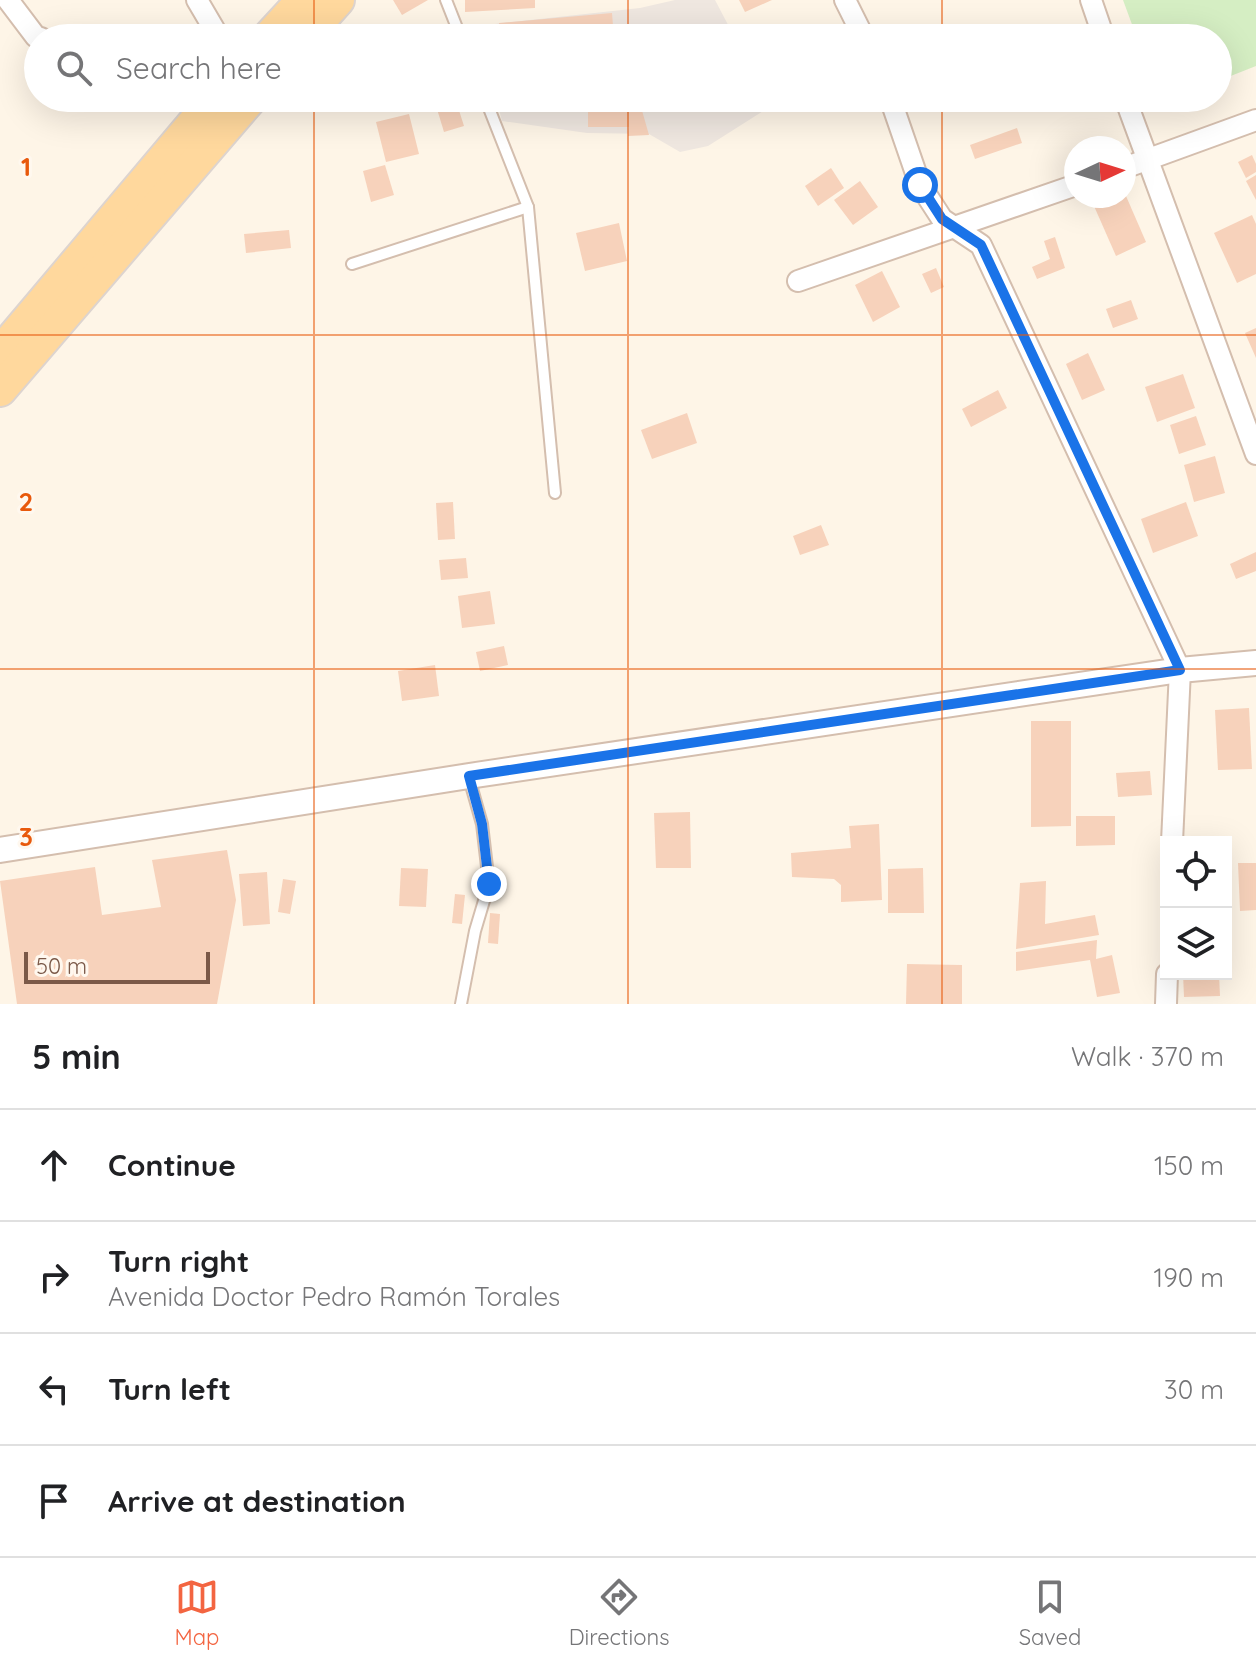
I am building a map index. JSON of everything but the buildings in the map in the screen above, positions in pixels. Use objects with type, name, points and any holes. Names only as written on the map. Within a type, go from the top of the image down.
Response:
[{"type":"main road","points":[[281,24],[303,0]]},
{"type":"main road","points":[[317,24],[338,0]]},
{"type":"main road","points":[[0,353],[203,112]]},
{"type":"main road","points":[[0,390],[239,112]]},
{"type":"street","points":[[8,0],[26,24]]},
{"type":"street","points":[[197,0],[212,24]]},
{"type":"street","points":[[845,0],[857,24]]},
{"type":"street","points":[[1091,0],[1099,24]]},
{"type":"street","points":[[895,112],[920,185],[942,219],[981,245],[1180,670],[1172,836]]},
{"type":"street","points":[[1130,112],[1256,454]]},
{"type":"street","points":[[1136,164],[1256,120]]},
{"type":"street","points":[[798,281],[1064,189]]},
{"type":"street","points":[[0,850],[469,776],[1180,670],[1256,663]]},
{"type":"street","points":[[1166,1004],[1167,980]]},
{"type":"lane","points":[[446,0],[455,24]]},
{"type":"lane","points":[[491,112],[528,207],[555,493]]},
{"type":"lane","points":[[352,264],[528,207]]},
{"type":"lane","points":[[461,1004],[475,931],[489,884],[482,824],[469,776]]},
{"type":"shaded area","points":[[675,0],[715,0],[728,24],[495,24],[640,8]]},
{"type":"shaded area","points":[[500,112],[762,112],[708,146],[680,152],[649,134],[587,133],[502,121]]},
{"type":"green space","points":[[1123,0],[1256,0],[1256,66],[1232,75],[1232,24],[1132,24]]},
{"type":"route","points":[[489,884],[482,824],[469,776],[1180,670],[981,245],[942,219],[920,185]]}]
